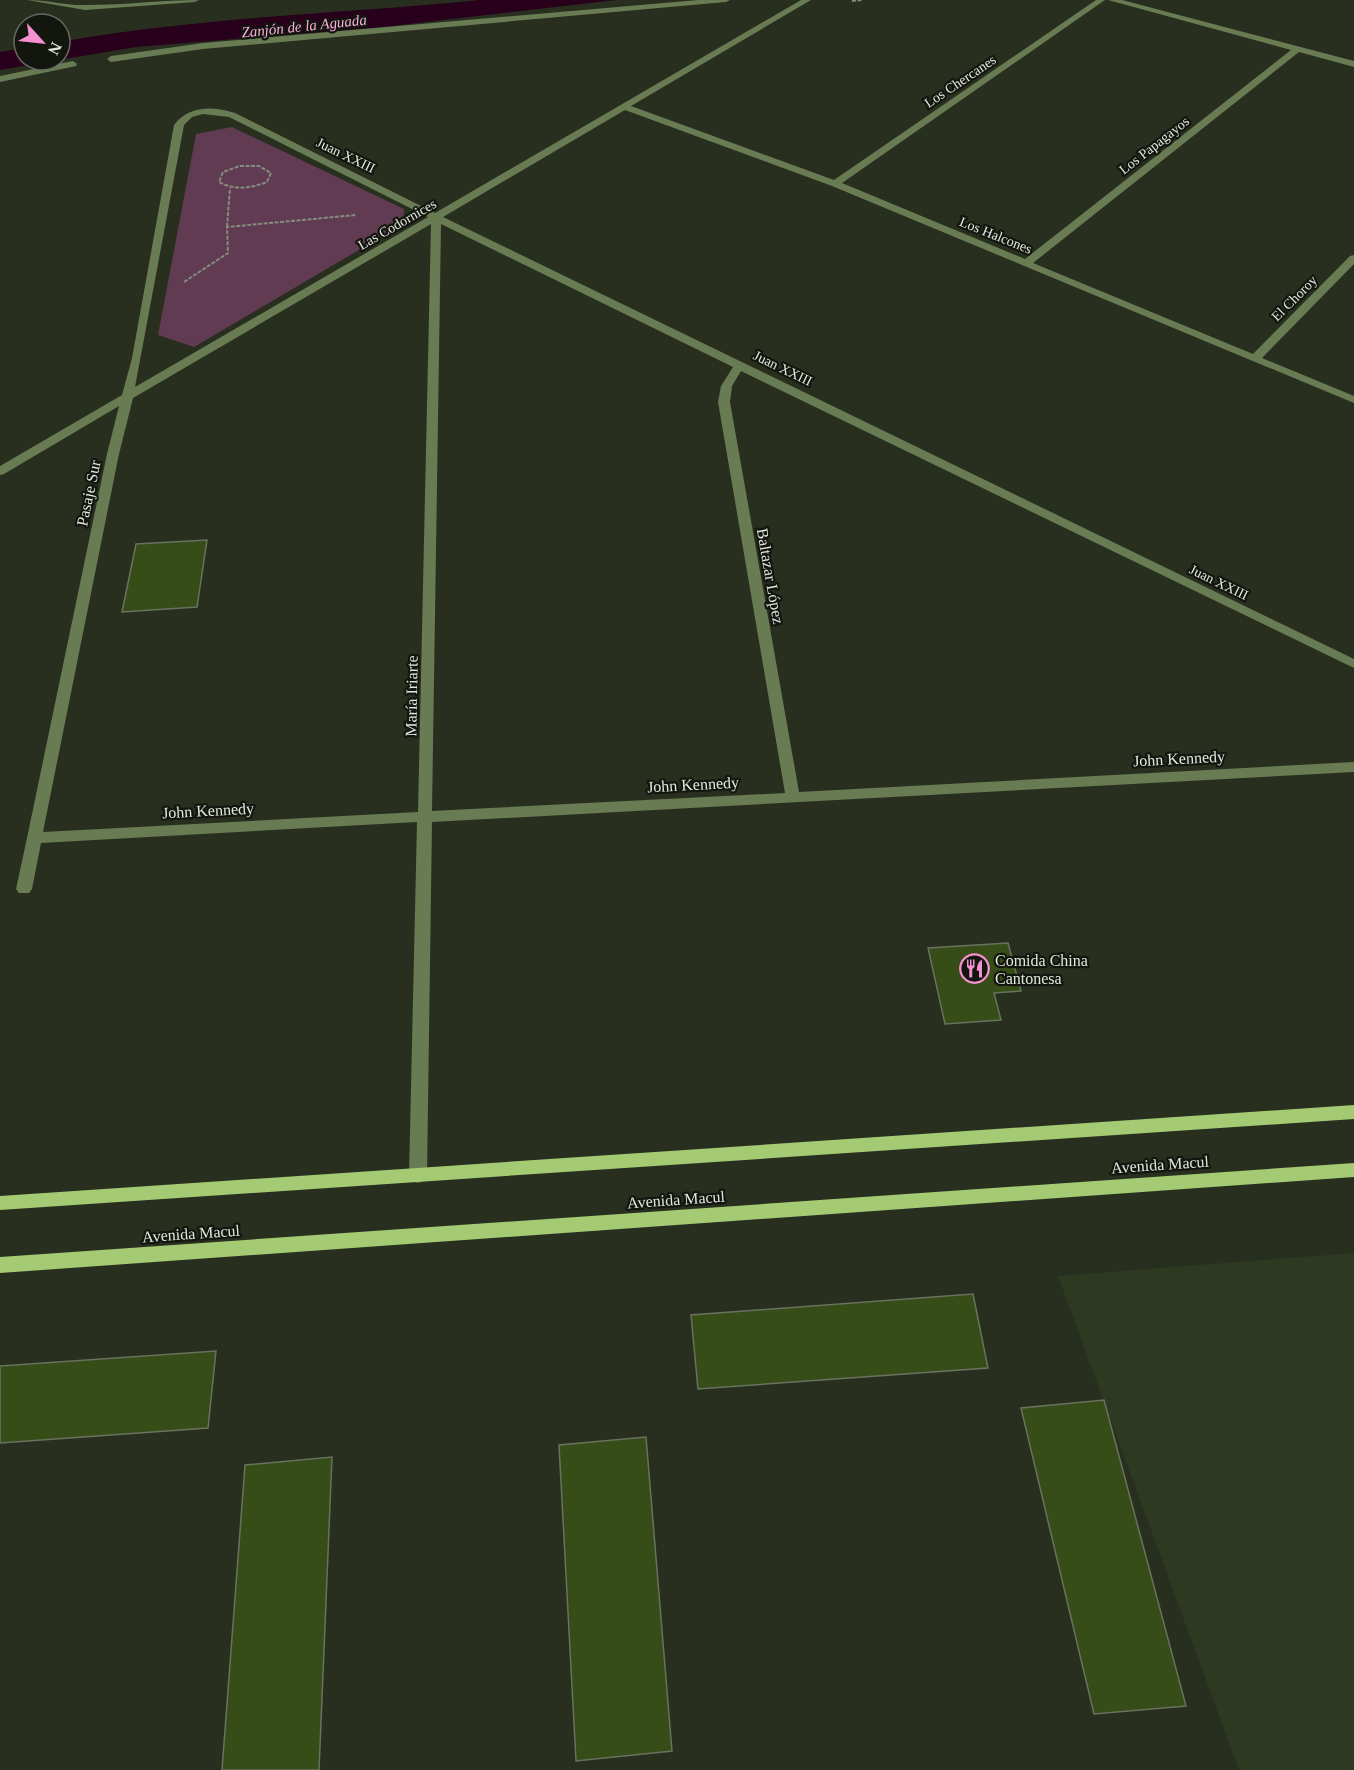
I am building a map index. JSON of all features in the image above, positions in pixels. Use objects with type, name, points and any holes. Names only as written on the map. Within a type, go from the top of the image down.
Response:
[{"type":"main road","points":[[0,1203],[1354,1112]]},
{"type":"main road","name":"Avenida Macul","points":[[0,1266],[1354,1170]]},
{"type":"street","points":[[31,0],[85,8],[195,0]]},
{"type":"street","points":[[111,59],[203,46],[726,0]]},
{"type":"street","name":"Las Codornices","points":[[0,471],[807,0]]},
{"type":"street","name":"Los Chercanes","points":[[835,183],[1101,0]]},
{"type":"street","points":[[1112,0],[1354,64]]},
{"type":"street","name":"Los Papagayos","points":[[1028,262],[1297,49]]},
{"type":"street","points":[[0,79],[73,64]]},
{"type":"street","name":"Los Halcones","points":[[624,107],[835,183],[1354,400]]},
{"type":"street","name":"Juan XXIII","points":[[196,113],[225,112],[1354,664]]},
{"type":"street","name":"Pasaje Sur","points":[[24,889],[126,397],[137,358],[179,126],[181,121],[196,113]]},
{"type":"street","name":"María Iriarte","points":[[418,1176],[436,217]]},
{"type":"street","name":"El Choroy","points":[[1255,358],[1354,258]]},
{"type":"street","name":"Baltazar López","points":[[741,364],[729,378],[724,390],[724,402],[793,797]]},
{"type":"street","name":"John Kennedy","points":[[34,838],[1354,767]]},
{"type":"path","points":[[852,1],[862,0]]},
{"type":"path","points":[[240,166],[259,166],[271,173],[267,182],[250,189],[230,188],[219,182],[223,172],[240,166]]},
{"type":"path","points":[[147,299],[158,299],[228,253],[230,188]]},
{"type":"path","points":[[227,227],[364,214]]},
{"type":"shaded area","points":[[232,127],[404,209],[403,224],[194,347],[158,335],[196,134]]},
{"type":"shaded area","points":[[1354,1253],[1354,1770],[1239,1770],[1058,1276]]},
{"type":"water","name":"Zanjón de la Aguada","points":[[480,0],[616,0],[383,27],[136,47],[72,58],[72,40],[217,21]]},
{"type":"water","points":[[12,50],[12,68],[0,70],[0,52]]},
{"type":"building","points":[[207,540],[197,607],[122,612],[136,544]]},
{"type":"building","name":"Comida China Cantonesa","points":[[1008,943],[1021,991],[994,993],[1001,1020],[945,1024],[928,948]]},
{"type":"building","points":[[973,1294],[988,1368],[698,1389],[691,1315]]},
{"type":"building","points":[[216,1351],[208,1428],[0,1443],[0,1366]]},
{"type":"building","points":[[1104,1400],[1186,1706],[1094,1714],[1021,1408]]},
{"type":"building","points":[[646,1437],[672,1751],[576,1761],[559,1445]]},
{"type":"building","points":[[332,1457],[319,1770],[222,1770],[245,1465]]},
{"type":"place","name":"Comida China Cantonesa","points":[[974,969]]}]
